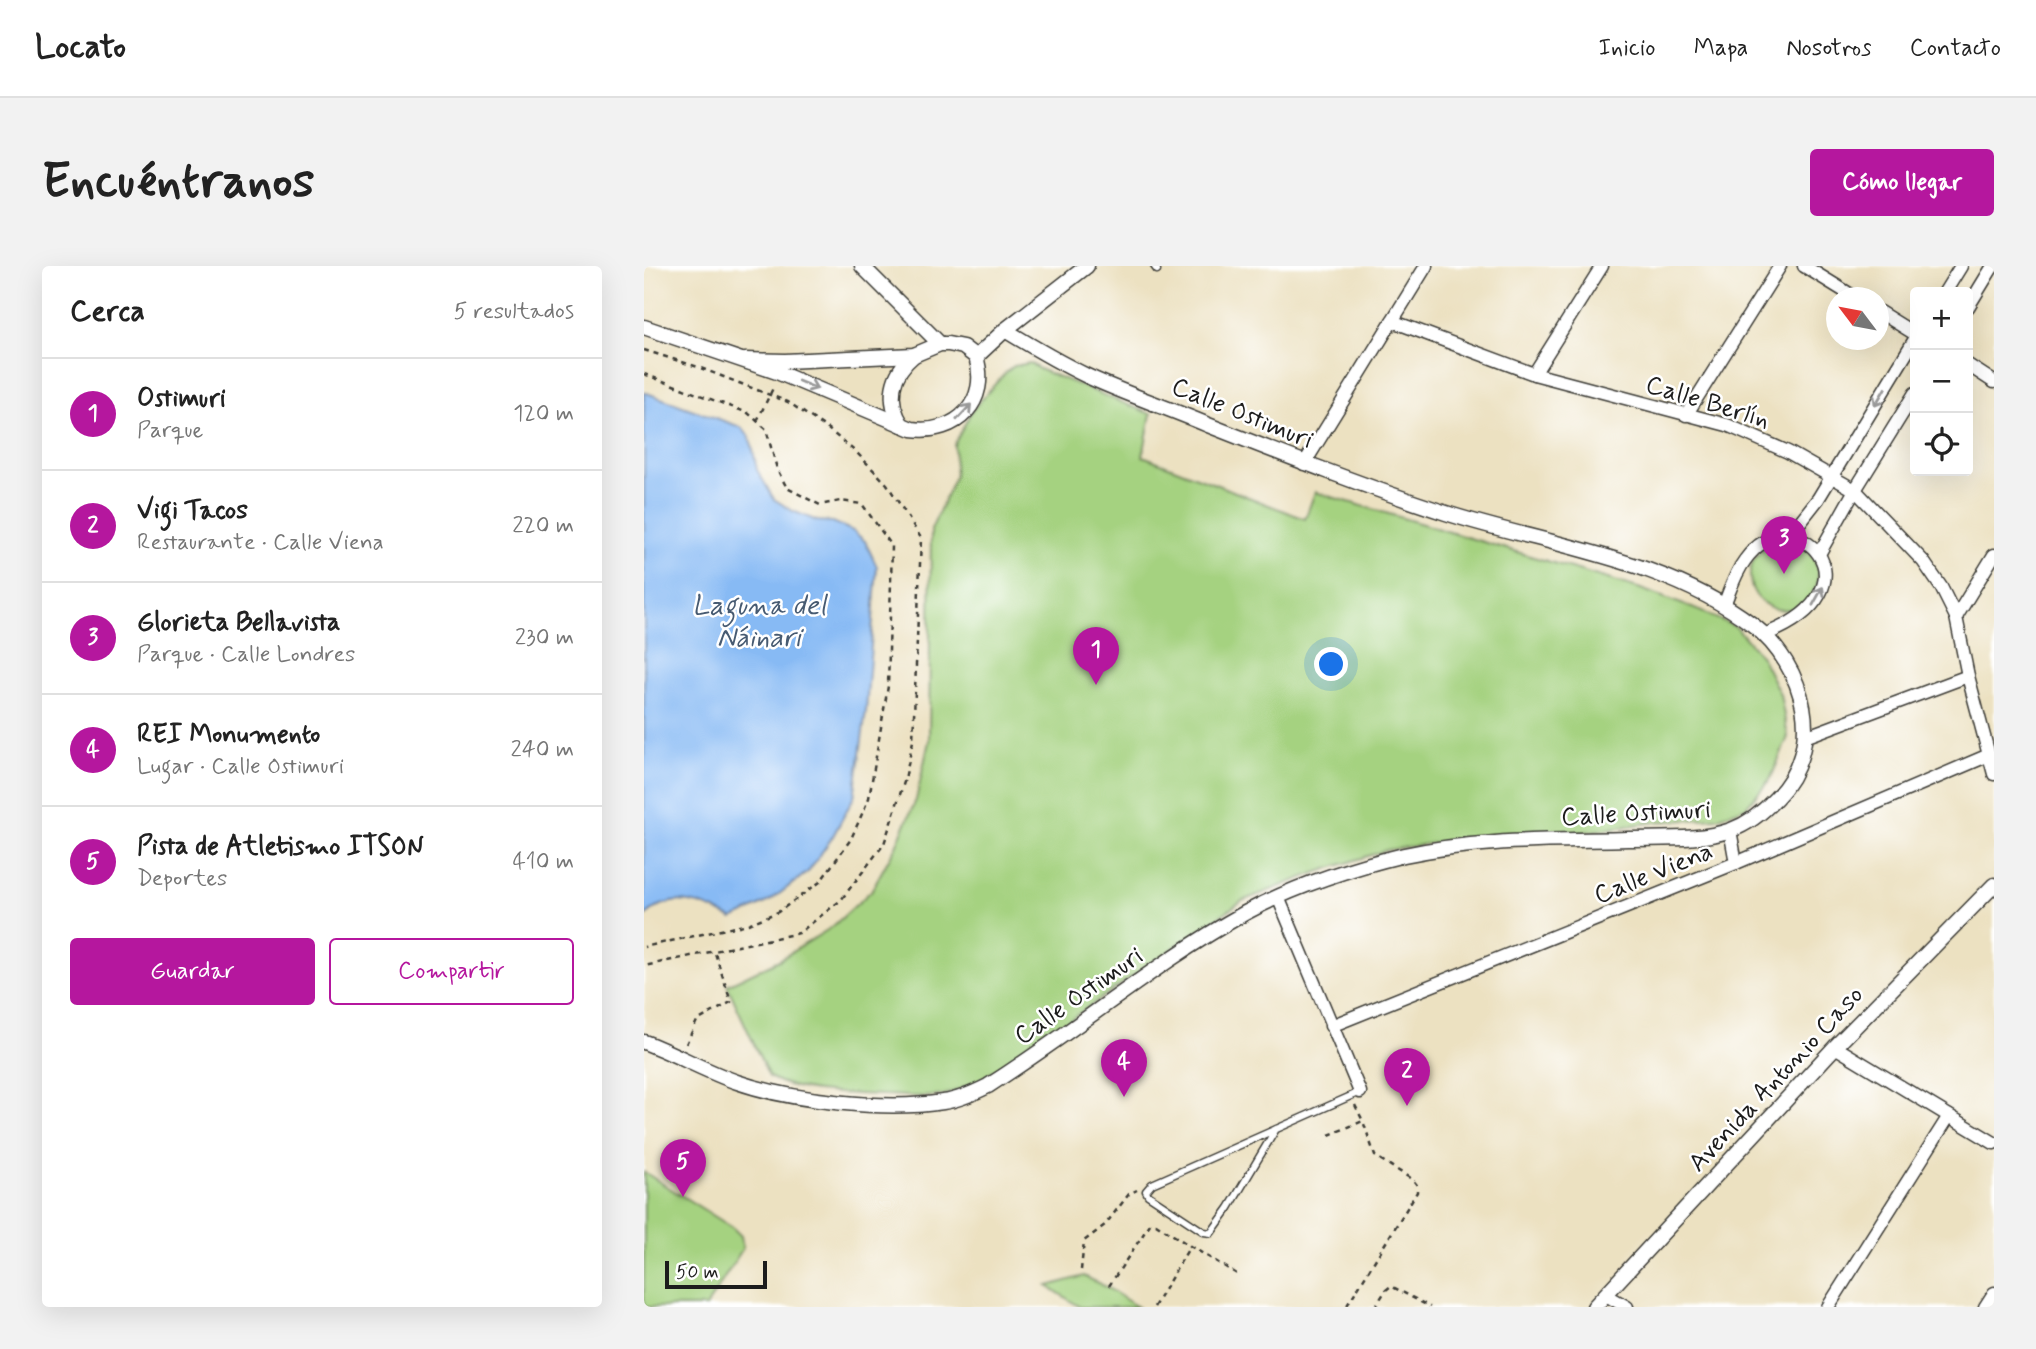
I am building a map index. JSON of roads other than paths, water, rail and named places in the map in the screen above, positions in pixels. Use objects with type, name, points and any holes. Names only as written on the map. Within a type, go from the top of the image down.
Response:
[{"type":"street","points":[[862,266],[940,344]]},
{"type":"street","points":[[976,357],[1005,330],[1087,266]]},
{"type":"street","points":[[1304,464],[1426,266]]},
{"type":"street","points":[[1534,374],[1602,266]]},
{"type":"street","points":[[1686,415],[1780,266]]},
{"type":"street","points":[[1804,266],[1838,287]]},
{"type":"street","points":[[1948,287],[1961,266]]},
{"type":"street","points":[[1973,299],[1993,266]]},
{"type":"street","points":[[1889,318],[1910,331]]},
{"type":"street","name":"Calle Berlín","points":[[1392,321],[1534,374],[1727,425],[1754,435],[1832,475],[1855,490],[1923,561],[1941,587],[1956,617],[1968,676],[1994,774]]},
{"type":"street","points":[[644,327],[745,360],[912,429],[934,430],[954,422],[970,407],[980,377],[976,357],[963,347],[940,344],[914,355],[785,361],[745,360]]},
{"type":"street","name":"Calle Ostimuri","points":[[644,1042],[735,1082],[776,1093],[877,1105],[909,1106],[945,1102],[988,1086],[1195,943],[1278,897],[1365,866],[1438,849],[1531,842],[1691,837],[1730,830],[1748,821],[1781,793],[1795,770],[1805,737],[1802,701],[1790,665],[1765,635],[1724,605],[1684,584],[1644,569],[1448,513],[1304,464],[1090,377],[1005,330]]},
{"type":"street","points":[[1724,605],[1745,560],[1770,538],[1782,536],[1796,527],[1807,515],[1910,347]]},
{"type":"street","points":[[902,425],[894,407],[893,387],[900,369],[914,355]]},
{"type":"street","points":[[1973,368],[1994,382]]},
{"type":"street","points":[[1819,554],[1910,401]]},
{"type":"street","points":[[1765,635],[1795,620],[1815,603],[1825,578],[1824,562],[1808,543],[1782,536]]},
{"type":"street","points":[[1956,617],[1994,555]]},
{"type":"street","points":[[1805,737],[1968,676]]},
{"type":"street","name":"Calle Viena","points":[[1331,1026],[1736,863],[1989,755]]},
{"type":"street","points":[[1730,830],[1736,863]]},
{"type":"street","name":"Avenida Antonio Caso","points":[[1594,1307],[1835,1047],[1994,885]]},
{"type":"street","points":[[1278,897],[1331,1026],[1355,1094]]},
{"type":"street","points":[[1835,1047],[1994,1143]]},
{"type":"street","points":[[1828,1307],[1949,1116]]},
{"type":"street","points":[[1985,1307],[1994,1293]]},
{"type":"street","points":[[1606,1295],[1627,1307]]},
{"type":"lane","points":[[1276,1129],[1211,1233],[1152,1199],[1146,1191],[1152,1184],[1276,1129],[1355,1094]]},
{"type":"water","name":"Laguna del Náinari","points":[[644,392],[741,427],[752,445],[757,470],[774,499],[817,521],[833,522],[853,531],[865,541],[877,567],[866,711],[854,797],[833,836],[809,871],[770,901],[733,919],[699,904],[677,901],[655,908],[644,917]]},
{"type":"place","name":"Glorieta Bellavista","points":[[1784,574]]},
{"type":"place","name":"Ostimuri","points":[[1096,685]]},
{"type":"place","name":"REI Monumento","points":[[1124,1097]]},
{"type":"place","name":"Vigi Tacos","points":[[1407,1106]]},
{"type":"place","name":"Pista de Atletismo ITSON","points":[[683,1197]]}]
